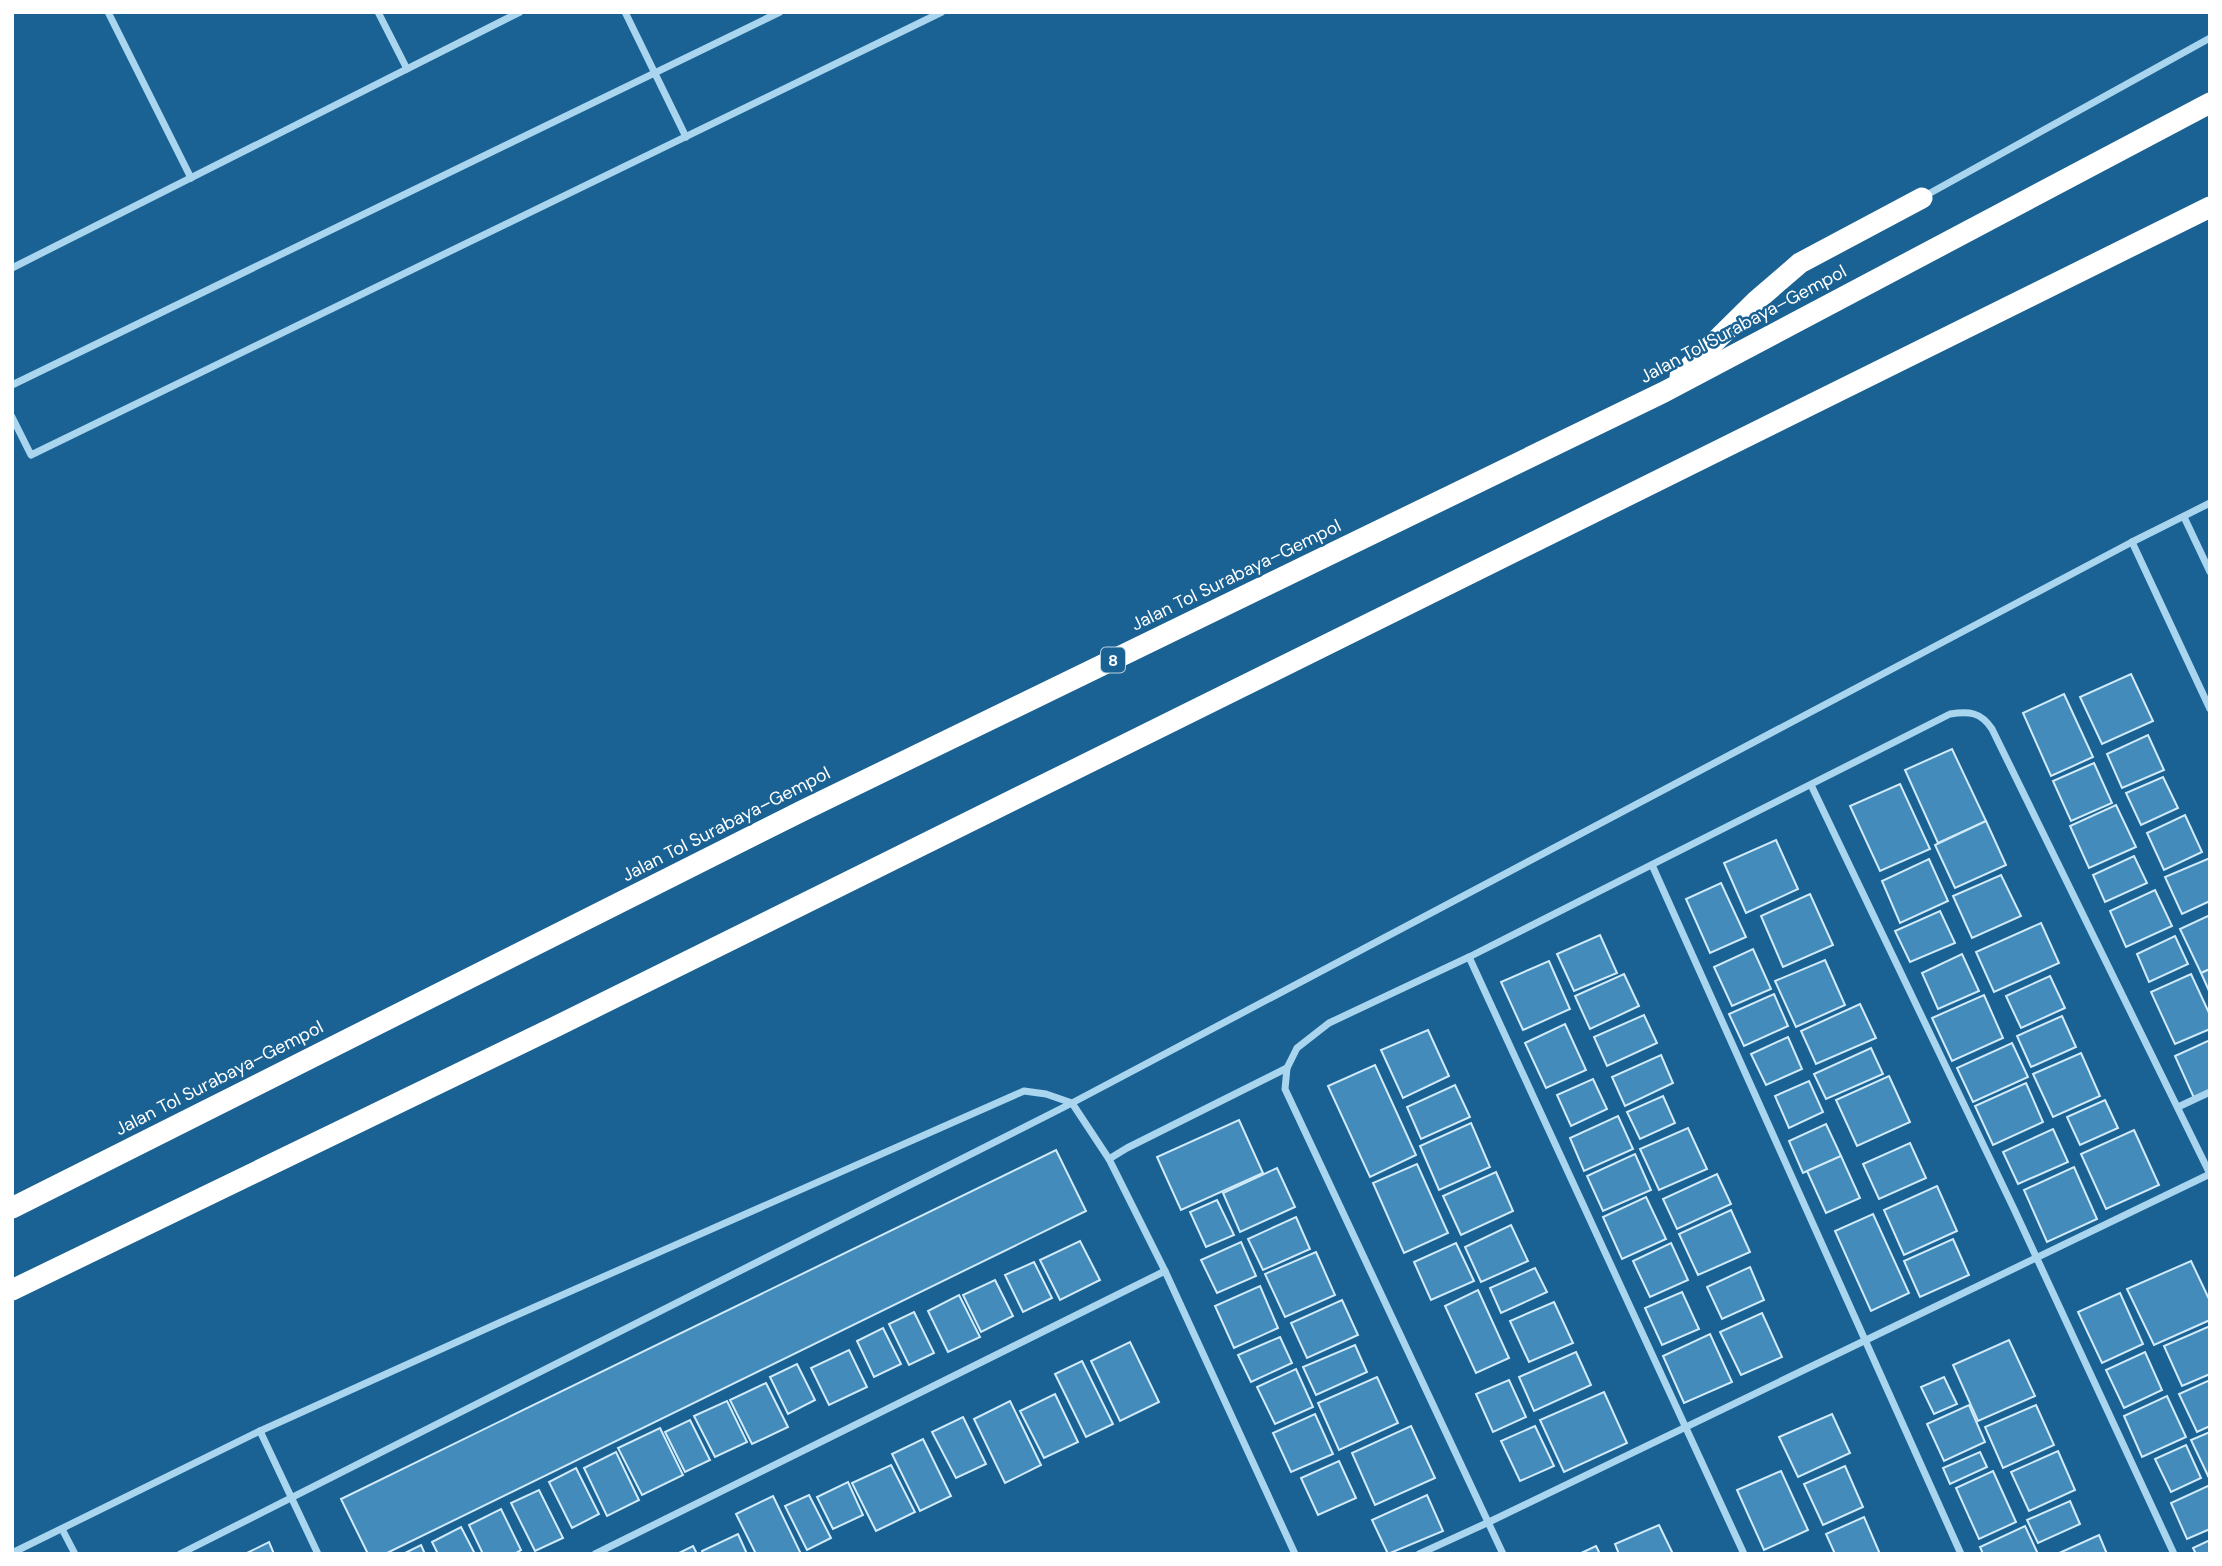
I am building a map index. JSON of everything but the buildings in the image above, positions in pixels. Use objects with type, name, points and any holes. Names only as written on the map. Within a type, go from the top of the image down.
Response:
[{"type":"highway","name":"Jalan Tol Surabaya–Gempol","points":[[12,1208],[804,810],[1664,392],[2210,103]]},
{"type":"highway","points":[[1664,392],[1756,301],[1800,263],[1922,198]]},
{"type":"highway","points":[[12,1290],[557,1026],[2210,207]]},
{"type":"street","points":[[108,12],[191,178]]},
{"type":"street","points":[[378,12],[407,69]]},
{"type":"street","points":[[12,268],[520,12]]},
{"type":"street","points":[[625,12],[686,137]]},
{"type":"street","points":[[12,385],[780,12]]},
{"type":"street","points":[[12,417],[31,455],[942,12]]},
{"type":"street","points":[[1922,198],[2210,38]]},
{"type":"street","points":[[180,1554],[1072,1103],[2210,503]]},
{"type":"street","points":[[2184,517],[2210,572]]},
{"type":"street","points":[[2132,542],[2210,709]]},
{"type":"street","points":[[1419,1554],[1489,1522],[1685,1428],[2210,1174],[1992,729],[1984,718],[1965,711],[1950,714],[1469,957],[1329,1023],[1297,1048],[1287,1068],[1285,1089],[1489,1522],[1503,1554]]},
{"type":"street","points":[[1811,785],[2037,1258],[2174,1554]]},
{"type":"street","points":[[1652,865],[1961,1554]]},
{"type":"street","points":[[1469,957],[1744,1554]]},
{"type":"street","points":[[1109,1159],[1287,1068]]},
{"type":"street","points":[[12,1553],[260,1431],[1024,1091],[1046,1094],[1072,1103],[1109,1159],[1165,1271],[1295,1554]]},
{"type":"street","points":[[2178,1107],[2210,1092]]},
{"type":"street","points":[[595,1554],[1165,1271]]},
{"type":"street","points":[[260,1431],[318,1554]]},
{"type":"street","points":[[62,1529],[75,1554]]}]
